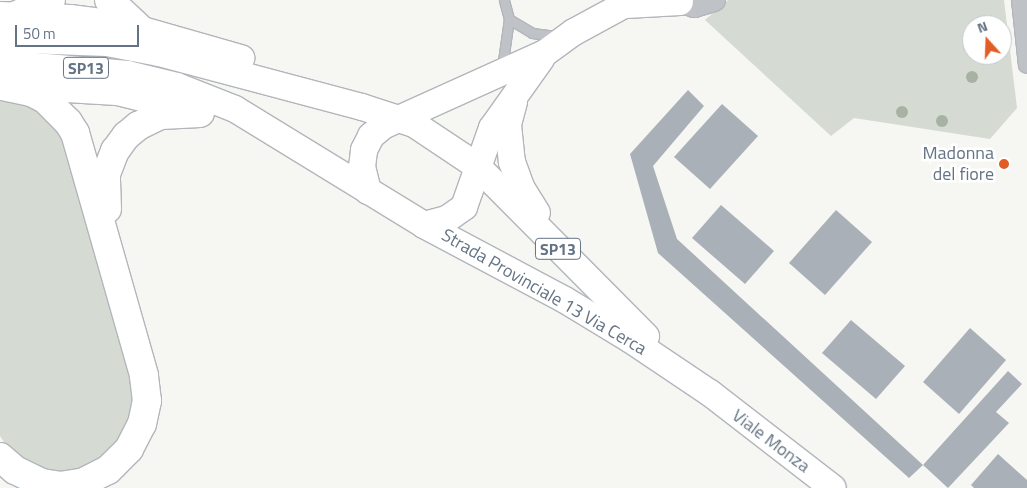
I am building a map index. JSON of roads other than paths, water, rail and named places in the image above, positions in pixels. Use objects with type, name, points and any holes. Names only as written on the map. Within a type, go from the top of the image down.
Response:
[{"type":"highway","points":[[10,14],[51,0]]},
{"type":"highway","points":[[109,0],[138,27]]},
{"type":"highway","points":[[0,457],[26,477],[47,484],[68,486],[89,480],[108,470],[129,449],[142,424],[147,400],[144,375],[75,132],[65,118],[45,99],[1,78]]},
{"type":"highway","points":[[99,488],[125,467],[143,444],[153,422],[156,399],[153,373],[106,205],[106,174],[115,150],[138,126],[161,115],[200,113]]},
{"type":"main road","points":[[368,191],[362,160],[368,141],[378,129],[397,117],[510,82],[574,32],[630,2],[679,1]]},
{"type":"main road","points":[[10,14],[138,27],[229,52],[252,63],[288,87]]},
{"type":"main road","name":"Strada Provinciale 13 Via Cerca","points":[[0,39],[121,45],[192,60],[397,117],[433,134],[477,166],[580,272],[710,393]]},
{"type":"main road","name":"Strada Provinciale 13 Via Cerca","points":[[1,78],[112,71],[187,89],[249,116],[424,225],[565,300],[631,340],[710,393]]},
{"type":"main road","points":[[1,78],[116,92],[200,113],[248,135],[408,235],[576,319],[631,340]]},
{"type":"main road","points":[[424,225],[447,219],[462,210],[470,196],[477,166],[510,82]]},
{"type":"main road","points":[[510,82],[508,125],[515,174],[539,216],[580,272]]},
{"type":"main road","name":"Viale Monza","points":[[710,393],[833,488]]},
{"type":"street","points":[[679,1],[699,6],[714,0]]},
{"type":"street","points":[[1020,0],[1027,65]]},
{"type":"lane","points":[[504,0],[509,19],[510,82]]},
{"type":"lane","points":[[509,19],[541,35],[551,37],[574,32]]},
{"type":"place","name":"Madonna del fiore","points":[[1004,164]]}]
